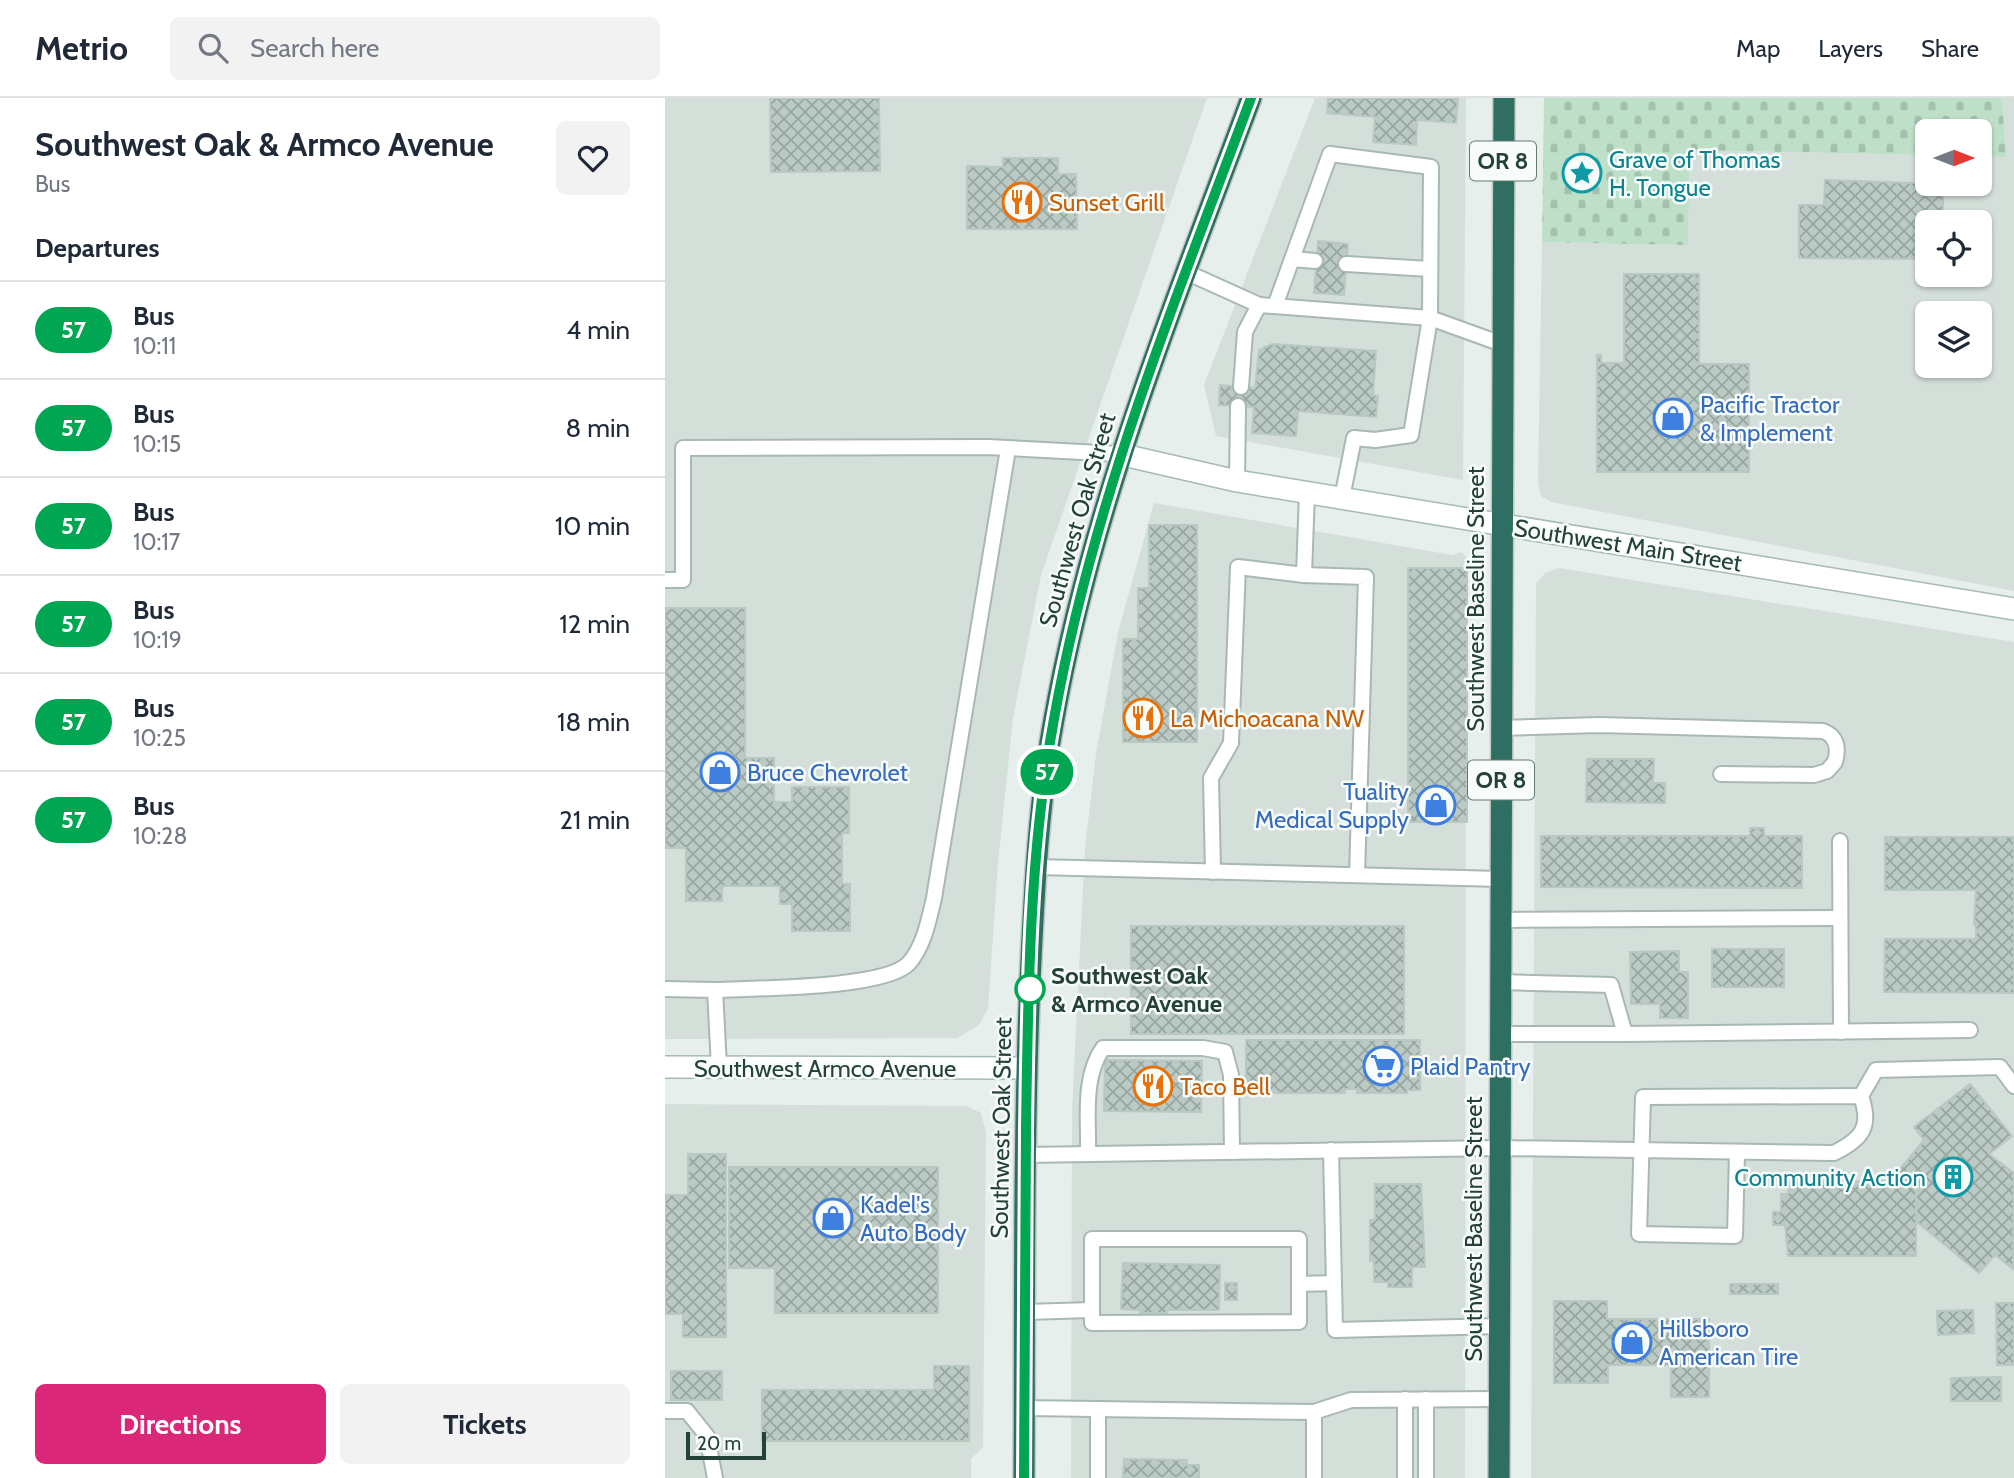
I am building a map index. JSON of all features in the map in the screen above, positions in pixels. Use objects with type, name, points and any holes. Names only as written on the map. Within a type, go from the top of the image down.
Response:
[{"type":"highway","name":"Southwest Oak Street","points":[[1024,1478],[1027,1068],[1036,867],[1053,723],[1082,583],[1119,454],[1251,98]]},
{"type":"highway","name":"Southwest Baseline Street","points":[[1499,1478],[1504,98]]},
{"type":"street","name":"Southwest Main Street","points":[[1119,454],[1237,481],[2014,609]]},
{"type":"street","name":"Southwest Armco Avenue","points":[[665,1067],[1027,1068]]},
{"type":"lane","points":[[1275,306],[1330,154],[1431,167],[1430,318],[1411,435],[1375,440],[1354,438],[1342,498]]},
{"type":"lane","points":[[1292,259],[1315,261]]},
{"type":"lane","points":[[1346,264],[1430,269]]},
{"type":"lane","points":[[1186,272],[1259,305],[1430,318],[1502,344]]},
{"type":"lane","points":[[1241,387],[1245,332],[1259,305]]},
{"type":"lane","points":[[1237,481],[1238,406]]},
{"type":"lane","points":[[665,580],[683,580],[683,448],[845,445],[1119,454]]},
{"type":"lane","points":[[665,989],[715,990],[846,983],[882,977],[909,964],[925,933],[934,898],[1008,449]]},
{"type":"lane","points":[[1304,575],[1307,492]]},
{"type":"lane","points":[[1213,872],[1211,778],[1231,743],[1238,567],[1304,575],[1366,577],[1357,875]]},
{"type":"lane","points":[[1501,728],[1599,725],[1823,731],[1830,734],[1836,742],[1835,762],[1827,771],[1814,775],[1721,774]]},
{"type":"lane","points":[[1840,841],[1841,1031]]},
{"type":"lane","points":[[1036,867],[1501,879]]},
{"type":"lane","points":[[1500,920],[1840,918]]},
{"type":"lane","points":[[1500,982],[1611,985],[1625,1034]]},
{"type":"lane","points":[[715,990],[719,1067]]},
{"type":"lane","points":[[1500,1034],[1970,1030]]},
{"type":"lane","points":[[1088,1154],[1090,1076],[1093,1063],[1103,1048],[1203,1048],[1225,1052],[1231,1075],[1233,1152]]},
{"type":"lane","points":[[1861,1096],[1876,1070],[2000,1068],[2014,1086]]},
{"type":"lane","points":[[1026,1155],[1500,1148],[1834,1153],[1859,1137],[1865,1128],[1867,1112],[1861,1096]]},
{"type":"lane","points":[[1737,1152],[1735,1236],[1639,1234],[1643,1097],[1861,1096]]},
{"type":"lane","points":[[1331,1150],[1335,1329],[1500,1326]]},
{"type":"lane","points":[[1092,1239],[1299,1239],[1299,1322],[1092,1323],[1092,1310],[1092,1239]]},
{"type":"lane","points":[[1299,1284],[1334,1283]]},
{"type":"lane","points":[[1025,1312],[1092,1310]]},
{"type":"lane","points":[[1405,1399],[1405,1478]]},
{"type":"lane","points":[[1426,1399],[1426,1478]]},
{"type":"lane","points":[[1024,1408],[1314,1412],[1351,1400],[1499,1399]]},
{"type":"lane","points":[[1098,1409],[1098,1478]]},
{"type":"lane","points":[[665,1411],[687,1410],[707,1436],[715,1478]]},
{"type":"lane","points":[[1314,1412],[1314,1478]]},
{"type":"shaded area","points":[[665,98],[1207,98],[1041,575],[1013,718],[998,863],[988,1008],[979,1025],[957,1038],[665,1039]]},
{"type":"shaded area","points":[[1315,98],[1466,98],[1463,480],[1216,436],[1204,385]]},
{"type":"shaded area","points":[[2002,98],[2014,98],[2014,591],[1551,502],[1541,496],[1538,483],[1542,242],[1688,244],[1690,150],[1915,155],[1915,196],[1992,196],[1992,156],[2006,156]]},
{"type":"shaded area","points":[[1154,503],[1452,555],[1462,552],[1466,557],[1465,1478],[1071,1478],[1072,1110],[1085,848],[1096,754],[1118,632]]},
{"type":"shaded area","points":[[1559,568],[2014,642],[2014,1478],[1531,1478],[1536,584],[1545,573]]},
{"type":"shaded area","points":[[665,1104],[967,1106],[981,1113],[986,1132],[983,1447],[971,1459],[971,1478],[665,1478]]},
{"type":"green space","points":[[1544,98],[2002,98],[2006,157],[1992,156],[1992,119],[1915,119],[1915,155],[1690,150],[1688,245],[1542,242]]},
{"type":"building","points":[[770,98],[879,98],[880,171],[771,172]]},
{"type":"building","points":[[1328,98],[1458,98],[1456,123],[1417,120],[1416,145],[1373,142],[1375,117],[1327,113]]},
{"type":"building","name":"Sunset Grill","points":[[1003,158],[1058,158],[1058,174],[1076,174],[1077,229],[967,229],[967,166],[1003,167]]},
{"type":"building","points":[[1825,180],[1915,183],[1915,196],[1943,196],[1943,210],[1915,210],[1915,259],[1799,258],[1799,205],[1824,205]]},
{"type":"building","points":[[1318,241],[1348,244],[1344,295],[1314,293]]},
{"type":"building","name":"Pacific Tractor & Implement","points":[[1624,274],[1699,274],[1699,364],[1749,364],[1749,472],[1597,472],[1597,355],[1601,355],[1601,363],[1624,363]]},
{"type":"building","points":[[1272,344],[1376,351],[1373,395],[1378,396],[1376,417],[1298,411],[1296,436],[1252,433],[1254,407],[1219,405],[1220,385],[1255,388],[1259,350]]},
{"type":"building","points":[[1149,525],[1197,525],[1197,742],[1123,742],[1123,639],[1138,639],[1138,588],[1149,588]]},
{"type":"building","points":[[1408,568],[1467,568],[1467,822],[1408,822]]},
{"type":"building","name":"Bruce Chevrolet","points":[[665,608],[745,608],[745,758],[774,758],[774,802],[792,802],[792,787],[849,787],[849,833],[842,833],[842,884],[850,884],[850,931],[792,931],[792,904],[780,904],[780,886],[722,886],[722,901],[686,901],[686,848],[665,848]]},
{"type":"building","points":[[1587,759],[1654,759],[1653,783],[1665,783],[1665,803],[1586,802]]},
{"type":"building","points":[[1750,828],[1764,828],[1764,836],[1802,836],[1802,888],[1541,887],[1541,836],[1750,836]]},
{"type":"building","points":[[1885,837],[2014,837],[2014,993],[1884,992],[1885,939],[1976,939],[1976,890],[1885,890]]},
{"type":"building","points":[[1131,926],[1404,926],[1404,1034],[1131,1034]]},
{"type":"building","points":[[1712,949],[1784,949],[1784,987],[1712,987]]},
{"type":"building","points":[[1679,951],[1679,972],[1688,972],[1688,1018],[1660,1018],[1660,1004],[1631,1004],[1630,952]]},
{"type":"building","points":[[1246,1040],[1420,1040],[1420,1090],[1407,1090],[1407,1093],[1357,1093],[1357,1089],[1345,1089],[1345,1093],[1258,1093],[1258,1089],[1246,1089]]},
{"type":"building","name":"Taco Bell","points":[[1105,1060],[1202,1061],[1201,1112],[1104,1111]]},
{"type":"building","name":"Community Action","points":[[1970,1084],[2012,1136],[1989,1154],[2014,1173],[2013,1269],[1995,1255],[1979,1273],[1917,1222],[1916,1181],[1890,1181],[1924,1140],[1914,1127]]},
{"type":"building","points":[[688,1154],[726,1154],[726,1337],[683,1337],[683,1314],[665,1314],[665,1195],[688,1195]]},
{"type":"building","name":"Kadel's Auto Body","points":[[729,1167],[938,1167],[938,1313],[775,1313],[775,1268],[729,1268]]},
{"type":"building","points":[[1916,1181],[1916,1256],[1788,1256],[1785,1225],[1773,1225],[1773,1212],[1781,1212],[1781,1194],[1788,1194],[1789,1182]]},
{"type":"building","points":[[1375,1184],[1421,1184],[1425,1267],[1412,1267],[1412,1287],[1388,1287],[1388,1282],[1374,1282],[1374,1261],[1370,1261],[1370,1220],[1375,1220]]},
{"type":"building","points":[[1123,1263],[1220,1265],[1219,1310],[1140,1313],[1140,1310],[1121,1309]]},
{"type":"building","points":[[1225,1283],[1237,1283],[1237,1300],[1225,1300]]},
{"type":"building","points":[[1730,1284],[1778,1284],[1778,1294],[1730,1294]]},
{"type":"building","name":"Hillsboro American Tire","points":[[1554,1301],[1607,1301],[1607,1319],[1709,1319],[1709,1397],[1671,1397],[1671,1365],[1608,1365],[1608,1383],[1554,1383]]},
{"type":"building","points":[[1996,1303],[2014,1303],[2014,1365],[1997,1365]]},
{"type":"building","points":[[1973,1310],[1974,1333],[1938,1335],[1937,1311]]},
{"type":"building","points":[[934,1366],[969,1366],[969,1441],[762,1441],[762,1390],[934,1390]]},
{"type":"building","points":[[671,1371],[722,1371],[722,1400],[671,1400]]},
{"type":"building","points":[[2001,1377],[2001,1401],[1951,1401],[1951,1378]]},
{"type":"building","points":[[1124,1459],[1187,1460],[1187,1465],[1199,1465],[1199,1478],[1123,1478]]},
{"type":"bus line","name":"57","points":[[1024,1478],[1028,1022],[1036,867],[1053,723],[1082,583],[1119,454],[1251,98]]},
{"type":"place","name":"Grave of Thomas H. Tongue","points":[[1582,173]]},
{"type":"place","name":"Sunset Grill","points":[[1022,202]]},
{"type":"place","name":"Pacific Tractor & Implement","points":[[1673,418]]},
{"type":"place","name":"La Michoacana NW","points":[[1143,718]]},
{"type":"place","name":"Bruce Chevrolet","points":[[720,772]]},
{"type":"place","name":"Tuality Medical Supply","points":[[1436,805]]},
{"type":"place","name":"Southwest Oak & Armco Avenue","points":[[1030,989]]},
{"type":"place","name":"Plaid Pantry","points":[[1383,1066]]},
{"type":"place","name":"Taco Bell","points":[[1153,1086]]},
{"type":"place","name":"Community Action","points":[[1953,1177]]},
{"type":"place","name":"Kadel's Auto Body","points":[[833,1218]]},
{"type":"place","name":"Hillsboro American Tire","points":[[1632,1342]]}]
